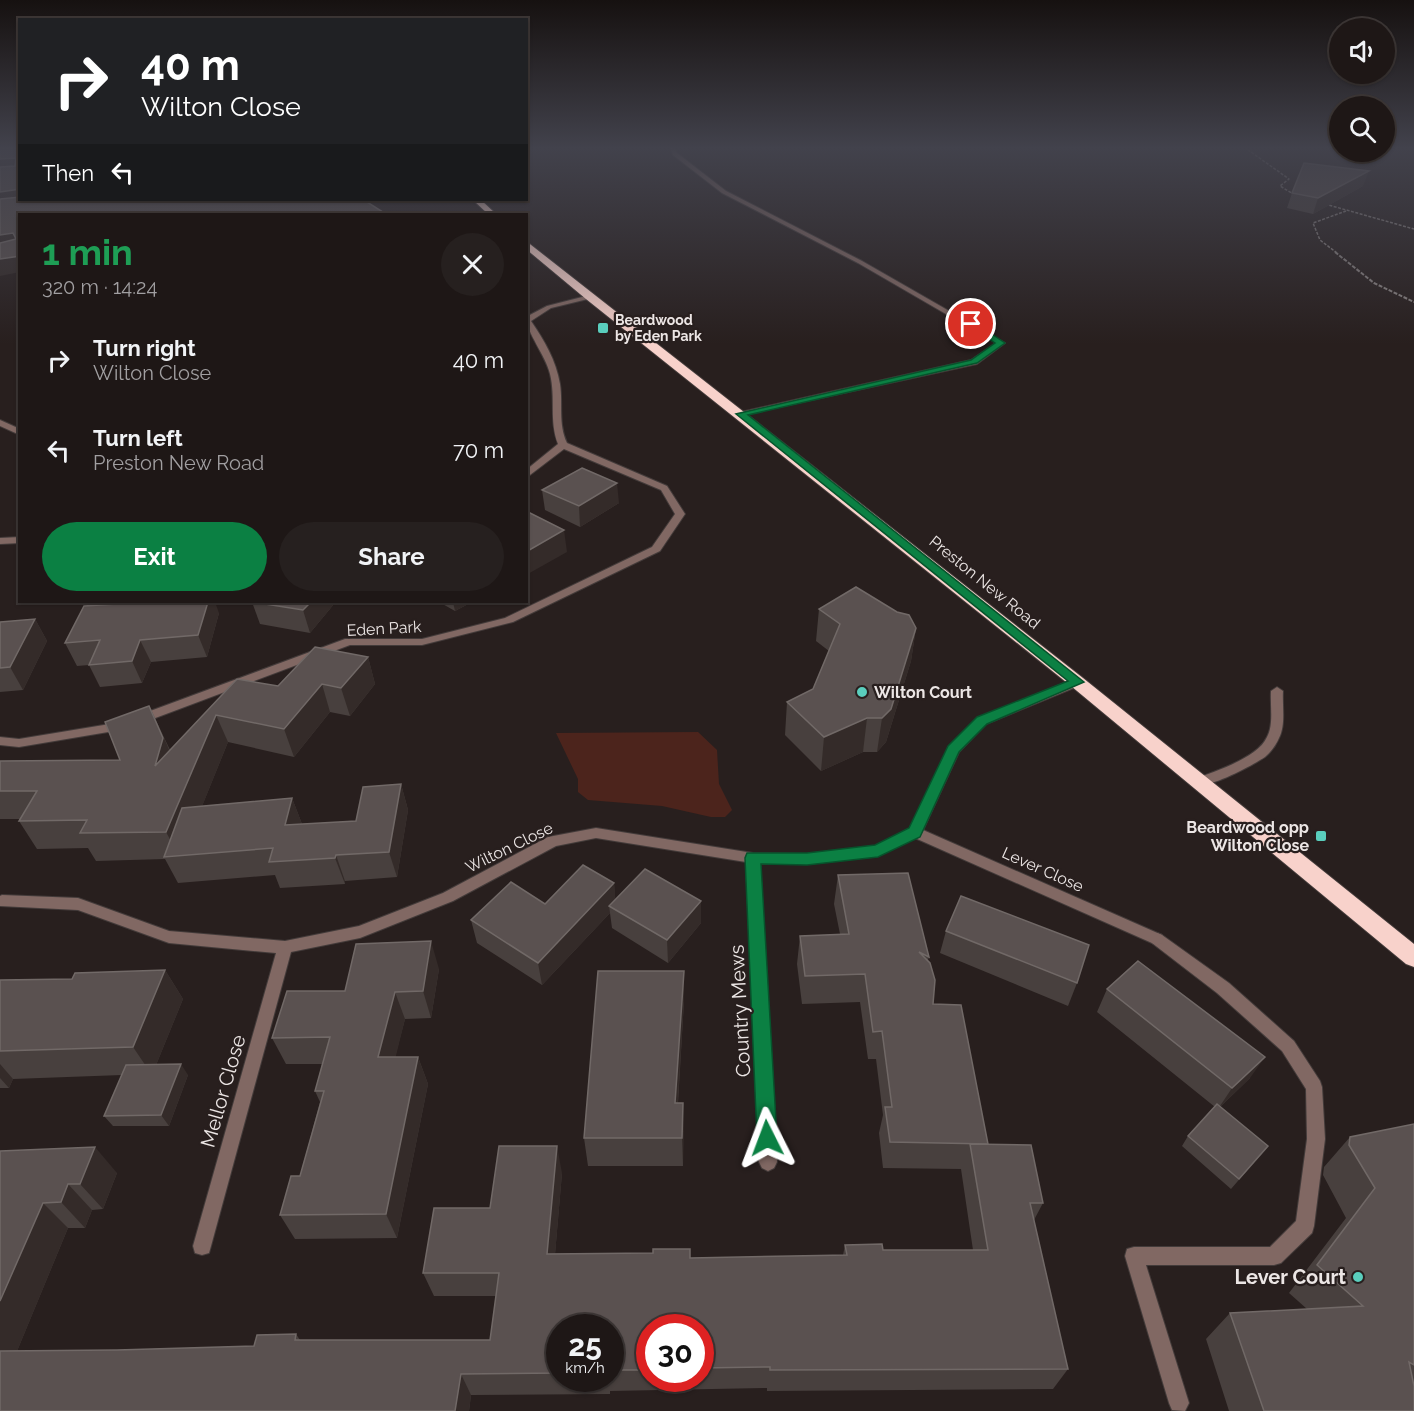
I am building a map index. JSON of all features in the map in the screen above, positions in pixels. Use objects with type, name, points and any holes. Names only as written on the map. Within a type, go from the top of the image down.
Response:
[{"type":"highway","name":"Preston New Road","points":[[528,246],[1077,682],[1414,957]]},
{"type":"street","points":[[741,414],[974,362],[1001,343],[860,262],[765,213]]},
{"type":"street","points":[[528,319],[549,307],[590,297]]},
{"type":"street","points":[[528,322],[546,349],[557,393],[555,428],[563,445],[528,473]]},
{"type":"street","points":[[0,423],[18,432]]},
{"type":"street","name":"Eden Park","points":[[0,741],[19,743],[119,727],[350,641],[423,642],[509,620],[656,549],[680,514],[663,488],[643,477],[563,445]]},
{"type":"street","points":[[0,542],[18,540]]},
{"type":"street","points":[[915,832],[954,750],[982,721],[1077,682]]},
{"type":"street","points":[[1200,782],[1233,769],[1266,748],[1275,731],[1276,691]]},
{"type":"street","name":"Wilton Close","points":[[2,901],[78,904],[169,937],[285,947],[360,932],[448,897],[553,842],[596,833],[753,858],[807,859],[878,851],[915,832]]},
{"type":"street","name":"Lever Close","points":[[915,832],[1157,939],[1223,988],[1288,1046],[1314,1087],[1316,1138],[1305,1226],[1274,1256],[1134,1256],[1179,1403]]},
{"type":"street","name":"Country Mews","points":[[753,858],[768,1162]]},
{"type":"street","name":"Mellor Close","points":[[202,1246],[285,947]]},
{"type":"path","points":[[1338,213],[1313,223],[1320,240],[1374,283],[1414,302]]},
{"type":"path","points":[[1358,213],[1414,229]]},
{"type":"shaded area","points":[[698,732],[717,750],[719,784],[732,810],[725,817],[711,817],[662,806],[588,800],[578,792],[578,779],[556,733]]},
{"type":"building","points":[[0,213],[384,213],[18,213],[18,256],[0,259],[0,243],[16,239],[13,233],[0,235]]},
{"type":"building","points":[[582,468],[617,483],[579,506],[542,490]]},
{"type":"building","points":[[528,512],[564,530],[528,551]]},
{"type":"building","name":"Wilton Court","points":[[856,587],[897,612],[909,615],[916,628],[891,709],[882,718],[867,718],[824,737],[787,702],[813,689],[840,624],[819,609]]},
{"type":"building","points":[[208,603],[198,635],[140,640],[132,661],[89,665],[100,640],[65,643],[84,606]]},
{"type":"building","points":[[258,603],[310,603],[303,610]]},
{"type":"building","points":[[35,619],[10,667],[0,668],[0,622]]},
{"type":"building","points":[[315,647],[368,657],[341,688],[322,684],[284,729],[216,715],[166,832],[80,833],[87,820],[19,821],[37,791],[0,791],[0,761],[120,760],[105,722],[149,706],[163,738],[155,766],[237,679],[278,686]]},
{"type":"building","points":[[401,784],[389,852],[269,862],[273,848],[164,857],[182,808],[292,798],[285,825],[356,821],[363,787]]},
{"type":"building","points":[[583,865],[614,883],[538,963],[471,920],[511,882],[545,904]]},
{"type":"building","points":[[645,869],[701,901],[667,940],[609,906]]},
{"type":"building","points":[[908,873],[929,957],[919,952],[930,963],[935,980],[933,1004],[961,1005],[988,1144],[890,1142],[885,1107],[892,1107],[882,1031],[873,1032],[865,974],[805,976],[800,936],[849,934],[838,875]]},
{"type":"building","points":[[961,896],[1089,945],[1077,983],[946,931]]},
{"type":"building","points":[[431,941],[423,991],[395,992],[378,1057],[418,1057],[386,1214],[280,1215],[291,1176],[300,1176],[324,1091],[315,1091],[330,1037],[272,1038],[287,991],[345,991],[356,944]]},
{"type":"building","points":[[1138,961],[1265,1057],[1232,1088],[1107,989]]},
{"type":"building","points":[[165,970],[133,1047],[0,1051],[0,980],[72,979],[75,973]]},
{"type":"building","points":[[598,971],[684,971],[675,1103],[683,1103],[682,1138],[584,1138]]},
{"type":"building","points":[[181,1064],[161,1115],[104,1116],[126,1065]]},
{"type":"building","points":[[1217,1104],[1268,1146],[1239,1179],[1188,1136]]},
{"type":"building","name":"Lever Court","points":[[1414,1124],[1414,1365],[1409,1362],[1414,1386],[1414,1411],[1264,1411],[1230,1313],[1363,1306],[1317,1265],[1375,1188],[1349,1145],[1350,1137]]},
{"type":"building","points":[[970,1144],[1031,1145],[1043,1203],[1030,1203],[1068,1369],[770,1370],[770,1367],[714,1368],[714,1314],[636,1314],[636,1370],[624,1370],[624,1314],[546,1314],[546,1373],[461,1374],[455,1411],[0,1411],[0,1351],[254,1346],[257,1335],[296,1334],[295,1340],[490,1340],[499,1273],[423,1273],[434,1208],[490,1208],[499,1146],[557,1146],[547,1254],[653,1253],[653,1249],[690,1249],[690,1258],[847,1255],[845,1245],[882,1244],[883,1250],[988,1250]]},
{"type":"building","points":[[95,1147],[80,1184],[68,1184],[61,1202],[43,1203],[0,1301],[0,1151]]},
{"type":"place","name":"Beardwood by Eden Park","points":[[603,328]]},
{"type":"place","name":"Wilton Court","points":[[862,692]]},
{"type":"place","name":"Beardwood opp Wilton Close","points":[[1321,836]]},
{"type":"place","name":"Lever Court","points":[[1358,1277]]},
{"type":"route","points":[[767,1138],[753,858],[807,859],[878,851],[915,832],[954,750],[982,721],[1077,682],[741,414],[974,362],[1001,343],[971,324]]}]
